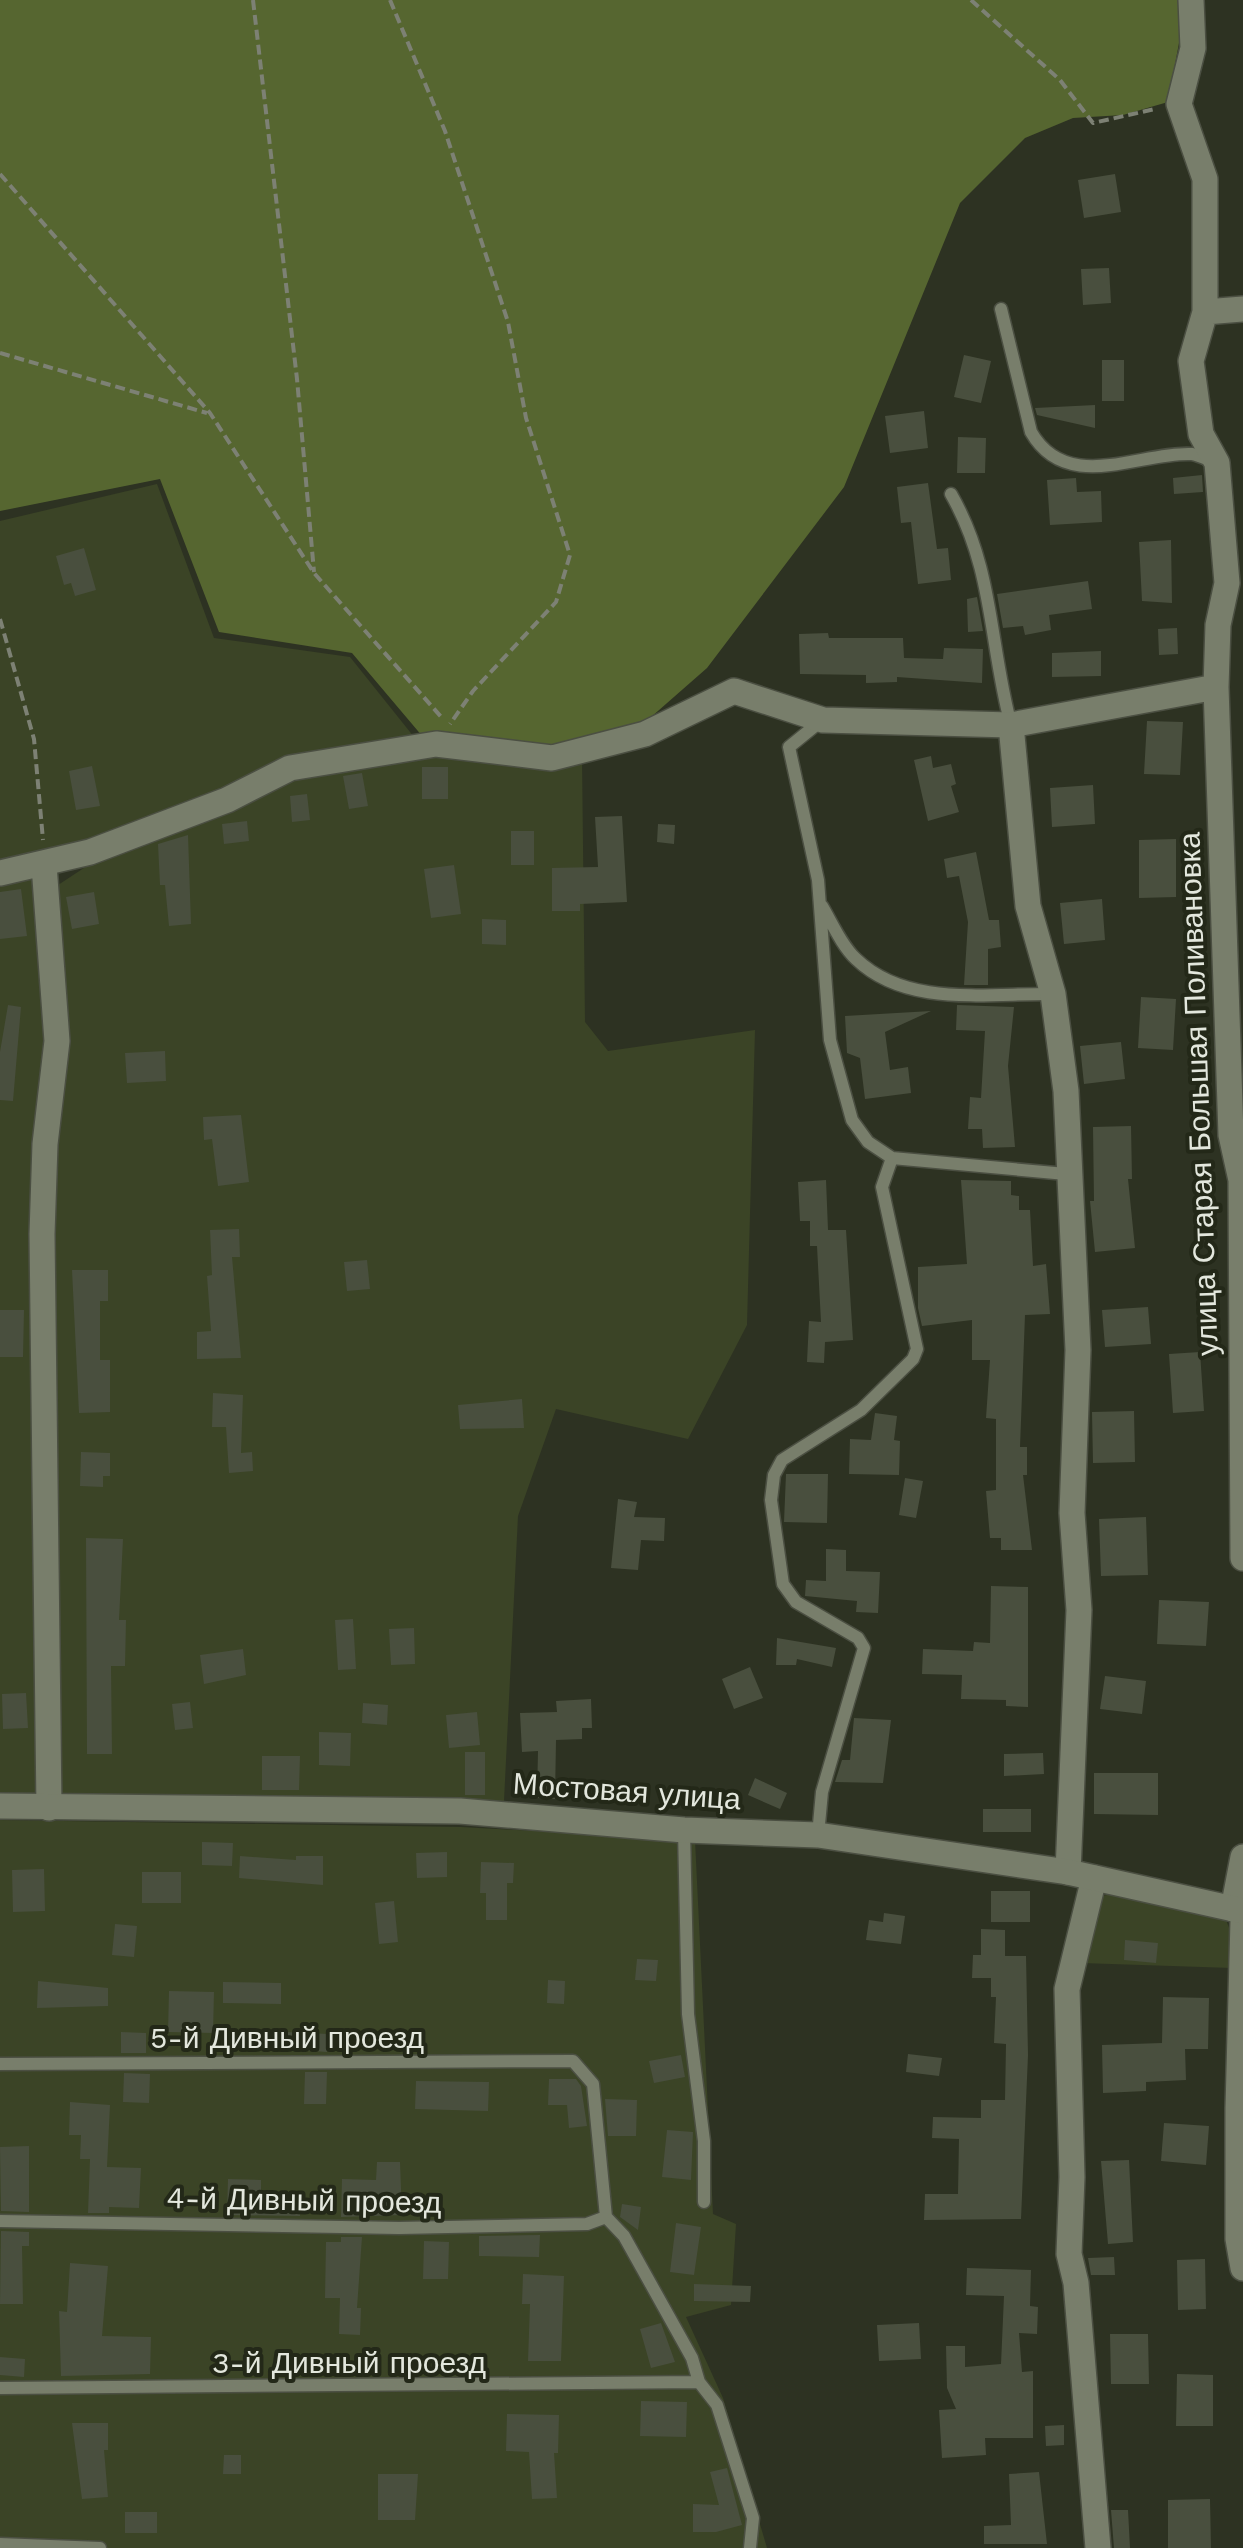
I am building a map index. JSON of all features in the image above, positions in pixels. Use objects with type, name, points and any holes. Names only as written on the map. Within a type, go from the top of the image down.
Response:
[{"type":"street","points":[[1179,104],[1194,48],[1192,0]]},
{"type":"street","name":"улица Старая Большая Поливановка","points":[[1179,104],[1206,179],[1205,312],[1191,361],[1201,434],[1216,463],[1227,582],[1218,625],[1216,688],[1231,1135],[1242,1180],[1243,1558]]},
{"type":"street","points":[[1205,312],[1243,309]]},
{"type":"street","points":[[0,874],[44,865],[227,800],[290,768],[442,735],[470,748],[552,758],[645,734],[734,691],[822,720],[1011,726],[1216,688]]},
{"type":"street","points":[[1011,726],[1028,906],[1053,994],[1066,1091],[1066,1174],[1078,1350],[1072,1513],[1079,1610],[1081,1875],[1067,1989],[1072,2177],[1069,2254],[1076,2284],[1098,2548]]},
{"type":"street","points":[[44,865],[57,1041],[45,1144],[42,1234],[49,1808]]},
{"type":"street","name":"Мостовая улица","points":[[0,1806],[460,1811],[684,1830],[818,1835],[1081,1875],[1240,1913]]},
{"type":"street","points":[[1243,1856],[1238,2239],[1243,2268]]},
{"type":"lane","points":[[1001,309],[1031,432],[1039,445],[1073,463],[1114,468],[1193,454],[1216,463]]},
{"type":"lane","points":[[952,494],[985,571],[992,644],[1011,726]]},
{"type":"lane","points":[[822,720],[788,748],[820,904],[830,1040],[852,1120],[868,1142],[892,1158],[1066,1174]]},
{"type":"lane","points":[[820,904],[854,958],[884,981],[908,990],[1053,994]]},
{"type":"lane","points":[[818,1835],[822,1792],[864,1648],[858,1638],[796,1602],[783,1584],[771,1500],[774,1475],[782,1460],[861,1410],[913,1360],[918,1348],[882,1187],[892,1158]]},
{"type":"lane","points":[[684,1830],[688,2014],[704,2141],[704,2202]]},
{"type":"lane","name":"5-й Дивный проезд","points":[[0,2064],[574,2061],[592,2084],[606,2217]]},
{"type":"lane","points":[[606,2217],[634,2254],[692,2358],[699,2382],[717,2405],[753,2518],[750,2548]]},
{"type":"lane","name":"4-й Дивный проезд","points":[[0,2221],[399,2228],[587,2224],[606,2217]]},
{"type":"lane","name":"3-й Дивный проезд","points":[[0,2388],[699,2382]]},
{"type":"lane","points":[[0,2544],[100,2548]]},
{"type":"path","points":[[254,0],[298,379],[314,573]]},
{"type":"path","points":[[390,0],[445,131],[502,305],[526,418],[570,555],[556,602],[473,691],[442,735]]},
{"type":"path","points":[[972,0],[1060,80],[1093,123],[1179,104]]},
{"type":"path","points":[[0,174],[210,414],[314,573],[442,735],[470,748]]},
{"type":"path","points":[[0,353],[210,414]]},
{"type":"path","points":[[0,618],[34,739],[44,865]]},
{"type":"green space","points":[[0,0],[1187,0],[1168,102],[1123,115],[1073,118],[1025,138],[960,203],[844,487],[707,668],[642,725],[550,748],[423,737],[352,653],[219,632],[160,479],[0,511]]},
{"type":"green space","points":[[157,484],[214,638],[350,657],[414,737],[89,843],[0,864],[0,521]]},
{"type":"green space","points":[[433,751],[582,757],[585,1022],[608,1051],[755,1030],[747,1325],[688,1439],[556,1409],[518,1516],[504,1801],[57,1798],[52,889],[93,862],[292,773]]},
{"type":"green space","points":[[36,877],[46,946],[44,1795],[0,1793],[0,883]]},
{"type":"green space","points":[[0,1820],[461,1827],[695,1840],[713,2214],[736,2224],[731,2305],[686,2317],[723,2398],[767,2548],[0,2548]]},
{"type":"green space","points":[[1113,1893],[1226,1920],[1235,1943],[1232,1968],[1081,1963],[1103,1896]]},
{"type":"building","points":[[1115,174],[1121,212],[1084,218],[1078,180]]},
{"type":"building","points":[[1109,268],[1111,303],[1083,305],[1081,269]]},
{"type":"building","points":[[964,355],[991,361],[981,403],[954,397]]},
{"type":"building","points":[[1102,360],[1124,360],[1124,401],[1102,401]]},
{"type":"building","points":[[1095,405],[1095,428],[1037,415],[1035,408]]},
{"type":"building","points":[[924,411],[928,448],[890,453],[885,416]]},
{"type":"building","points":[[958,437],[986,438],[985,473],[957,473]]},
{"type":"building","points":[[1202,475],[1203,492],[1174,494],[1173,478]]},
{"type":"building","points":[[1076,478],[1077,492],[1101,491],[1102,522],[1050,525],[1047,480]]},
{"type":"building","points":[[928,483],[937,549],[948,548],[951,580],[918,584],[911,522],[901,523],[897,487]]},
{"type":"building","points":[[1171,540],[1172,603],[1142,601],[1139,542]]},
{"type":"building","points":[[84,548],[96,590],[75,596],[71,583],[64,585],[56,556]]},
{"type":"building","points":[[1088,581],[1092,609],[1049,615],[1051,630],[1025,635],[1023,626],[1003,628],[997,594]]},
{"type":"building","points":[[977,597],[983,631],[968,632],[967,599]]},
{"type":"building","points":[[1177,628],[1178,654],[1159,655],[1158,629]]},
{"type":"building","points":[[828,633],[829,638],[903,638],[904,658],[943,659],[944,648],[983,649],[982,683],[897,677],[897,682],[866,683],[866,675],[800,674],[799,634]]},
{"type":"building","points":[[1101,651],[1101,676],[1052,677],[1052,653]]},
{"type":"building","points":[[1147,721],[1183,722],[1180,775],[1144,774]]},
{"type":"building","points":[[931,756],[933,768],[951,764],[956,784],[951,786],[959,812],[928,821],[914,760]]},
{"type":"building","points":[[92,766],[100,806],[76,810],[69,771]]},
{"type":"building","points":[[422,767],[448,767],[448,799],[422,799]]},
{"type":"building","points":[[362,773],[368,806],[349,809],[343,776]]},
{"type":"building","points":[[1093,785],[1095,824],[1052,827],[1050,788]]},
{"type":"building","points":[[307,794],[310,820],[292,822],[290,796]]},
{"type":"building","points":[[622,816],[627,902],[580,904],[580,911],[552,911],[552,868],[598,867],[595,817]]},
{"type":"building","points":[[247,821],[249,841],[224,844],[222,824]]},
{"type":"building","points":[[658,824],[675,825],[674,844],[657,842]]},
{"type":"building","points":[[511,831],[534,831],[534,865],[511,865]]},
{"type":"building","points":[[188,835],[191,924],[169,926],[165,885],[160,885],[158,844]]},
{"type":"building","points":[[1176,839],[1176,897],[1139,898],[1139,840]]},
{"type":"building","points":[[976,852],[989,920],[999,920],[1001,947],[988,949],[988,985],[964,985],[968,922],[959,876],[947,878],[944,859]]},
{"type":"building","points":[[454,865],[461,914],[431,918],[424,869]]},
{"type":"building","points":[[21,889],[27,936],[0,939],[0,892]]},
{"type":"building","points":[[94,892],[99,924],[72,929],[66,897]]},
{"type":"building","points":[[1102,899],[1105,940],[1064,944],[1060,903]]},
{"type":"building","points":[[482,919],[506,920],[506,945],[482,944]]},
{"type":"building","points":[[1141,997],[1176,999],[1173,1050],[1138,1048]]},
{"type":"building","points":[[8,1005],[21,1007],[13,1101],[0,1100],[0,1052]]},
{"type":"building","points":[[957,1005],[1014,1007],[1008,1066],[1015,1147],[983,1148],[982,1129],[968,1129],[970,1097],[981,1098],[985,1031],[956,1030]]},
{"type":"building","points":[[931,1011],[885,1032],[890,1070],[908,1067],[911,1093],[865,1099],[860,1058],[847,1053],[845,1016]]},
{"type":"building","points":[[1121,1042],[1125,1079],[1084,1084],[1080,1046]]},
{"type":"building","points":[[165,1051],[166,1081],[127,1083],[125,1053]]},
{"type":"building","points":[[241,1115],[249,1182],[218,1186],[212,1139],[204,1140],[203,1117]]},
{"type":"building","points":[[1131,1126],[1132,1179],[1128,1179],[1135,1248],[1095,1252],[1090,1201],[1094,1201],[1093,1127]]},
{"type":"building","points":[[826,1180],[828,1230],[846,1230],[853,1340],[825,1342],[824,1363],[807,1362],[809,1321],[821,1322],[817,1246],[810,1246],[810,1221],[800,1221],[798,1182]]},
{"type":"building","points":[[961,1180],[1011,1181],[1011,1195],[1019,1196],[1019,1210],[1030,1210],[1033,1266],[1046,1264],[1050,1314],[1025,1315],[1020,1447],[1027,1447],[1027,1475],[1023,1475],[1032,1550],[1001,1550],[1001,1538],[990,1538],[986,1491],[996,1490],[996,1419],[986,1418],[990,1360],[972,1360],[972,1320],[922,1326],[918,1308],[918,1267],[967,1264]]},
{"type":"building","points":[[239,1229],[240,1257],[232,1257],[241,1358],[197,1359],[197,1332],[211,1331],[207,1276],[212,1275],[210,1230]]},
{"type":"building","points":[[367,1260],[370,1289],[347,1291],[344,1262]]},
{"type":"building","points":[[72,1270],[108,1270],[108,1301],[100,1301],[100,1360],[110,1360],[110,1412],[79,1413]]},
{"type":"building","points":[[1148,1307],[1151,1344],[1105,1347],[1102,1310]]},
{"type":"building","points":[[0,1310],[24,1310],[23,1357],[0,1357]]},
{"type":"building","points":[[1200,1352],[1204,1411],[1173,1413],[1169,1354]]},
{"type":"building","points":[[213,1393],[243,1395],[241,1453],[252,1452],[253,1471],[229,1473],[226,1427],[212,1427]]},
{"type":"building","points":[[522,1399],[524,1428],[460,1429],[458,1405]]},
{"type":"building","points":[[1134,1411],[1135,1462],[1093,1463],[1092,1412]]},
{"type":"building","points":[[875,1413],[897,1416],[894,1440],[900,1441],[899,1475],[849,1474],[850,1439],[871,1440]]},
{"type":"building","points":[[81,1452],[110,1453],[110,1476],[103,1476],[103,1487],[80,1486]]},
{"type":"building","points":[[786,1474],[828,1474],[827,1523],[784,1522]]},
{"type":"building","points":[[905,1478],[923,1481],[916,1518],[899,1515]]},
{"type":"building","points":[[618,1499],[637,1502],[634,1517],[665,1518],[664,1541],[641,1540],[638,1570],[611,1568]]},
{"type":"building","points":[[1146,1517],[1148,1575],[1101,1576],[1099,1519]]},
{"type":"building","points":[[86,1538],[123,1539],[119,1620],[126,1620],[125,1666],[111,1666],[112,1754],[87,1754]]},
{"type":"building","points":[[826,1549],[846,1550],[846,1571],[880,1572],[878,1613],[856,1612],[857,1601],[805,1596],[806,1580],[826,1581]]},
{"type":"building","points":[[991,1586],[1028,1587],[1028,1707],[1006,1706],[1006,1700],[961,1699],[962,1675],[922,1674],[923,1649],[973,1651],[974,1642],[990,1643]]},
{"type":"building","points":[[1159,1600],[1209,1602],[1206,1646],[1157,1644]]},
{"type":"building","points":[[353,1619],[356,1669],[338,1670],[335,1620]]},
{"type":"building","points":[[414,1628],[415,1664],[391,1665],[389,1629]]},
{"type":"building","points":[[777,1638],[836,1648],[832,1667],[797,1659],[796,1665],[776,1665]]},
{"type":"building","points":[[243,1649],[246,1675],[204,1684],[200,1655]]},
{"type":"building","points":[[750,1667],[763,1698],[734,1709],[722,1679]]},
{"type":"building","points":[[1105,1676],[1146,1681],[1142,1714],[1100,1709]]},
{"type":"building","points":[[26,1693],[28,1728],[3,1729],[2,1694]]},
{"type":"building","points":[[591,1699],[592,1728],[582,1728],[582,1739],[556,1740],[555,1799],[537,1798],[538,1751],[522,1752],[520,1713],[557,1712],[556,1701]]},
{"type":"building","points":[[190,1702],[193,1728],[175,1730],[172,1704]]},
{"type":"building","points":[[363,1703],[388,1705],[387,1725],[362,1723]]},
{"type":"building","points":[[477,1712],[480,1745],[449,1748],[446,1715]]},
{"type":"building","points":[[854,1718],[891,1720],[883,1783],[835,1782],[842,1760],[850,1760]]},
{"type":"building","points":[[319,1732],[351,1733],[350,1766],[319,1765]]},
{"type":"building","points":[[465,1752],[485,1752],[485,1795],[465,1795]]},
{"type":"building","points":[[1043,1753],[1044,1774],[1004,1776],[1004,1754]]},
{"type":"building","points":[[262,1756],[300,1756],[299,1790],[262,1790]]},
{"type":"building","points":[[1094,1773],[1158,1773],[1158,1815],[1094,1814]]},
{"type":"building","points":[[755,1778],[787,1793],[780,1809],[748,1795]]},
{"type":"building","points":[[983,1809],[1031,1809],[1031,1832],[983,1832]]},
{"type":"building","points":[[202,1842],[233,1843],[232,1866],[202,1865]]},
{"type":"building","points":[[447,1852],[447,1877],[417,1878],[416,1853]]},
{"type":"building","points":[[240,1856],[296,1860],[296,1856],[323,1856],[323,1885],[239,1878]]},
{"type":"building","points":[[481,1862],[514,1863],[513,1883],[507,1883],[507,1920],[486,1920],[486,1893],[480,1893]]},
{"type":"building","points":[[44,1869],[45,1911],[13,1912],[12,1870]]},
{"type":"building","points":[[142,1872],[181,1872],[181,1903],[142,1903]]},
{"type":"building","points":[[991,1891],[1030,1891],[1030,1922],[991,1922]]},
{"type":"building","points":[[394,1901],[398,1942],[379,1944],[375,1903]]},
{"type":"building","points":[[884,1913],[905,1916],[901,1944],[866,1940],[869,1920],[883,1922]]},
{"type":"building","points":[[115,1924],[137,1926],[134,1957],[112,1955]]},
{"type":"building","points":[[981,1929],[1005,1930],[1005,1956],[1026,1956],[1028,2055],[1021,2219],[924,2220],[925,2194],[958,2194],[959,2139],[932,2138],[933,2117],[981,2118],[981,2100],[1005,2100],[1006,2044],[994,2043],[996,1997],[991,1997],[991,1978],[972,1978],[973,1955],[981,1955]]},
{"type":"building","points":[[1125,1940],[1158,1943],[1156,1963],[1124,1960]]},
{"type":"building","points":[[637,1959],[658,1960],[656,1981],[635,1980]]},
{"type":"building","points":[[548,1980],[565,1981],[564,2004],[547,2003]]},
{"type":"building","points":[[38,1981],[108,1988],[108,2006],[37,2008]]},
{"type":"building","points":[[223,1982],[281,1983],[281,2004],[223,2003]]},
{"type":"building","points":[[169,1991],[214,1992],[213,2033],[168,2032]]},
{"type":"building","points":[[1163,1997],[1209,1998],[1208,2049],[1185,2049],[1186,2080],[1146,2082],[1146,2091],[1103,2093],[1102,2045],[1162,2043]]},
{"type":"building","points":[[121,2032],[146,2033],[146,2053],[121,2053]]},
{"type":"building","points":[[286,2032],[328,2034],[327,2052],[285,2049]]},
{"type":"building","points":[[908,2054],[942,2058],[939,2076],[906,2072]]},
{"type":"building","points":[[681,2055],[685,2077],[654,2083],[649,2061]]},
{"type":"building","points":[[305,2072],[327,2072],[326,2104],[304,2104]]},
{"type":"building","points":[[124,2073],[150,2074],[149,2103],[123,2102]]},
{"type":"building","points":[[549,2079],[576,2079],[581,2086],[587,2126],[569,2128],[567,2105],[548,2105]]},
{"type":"building","points":[[416,2081],[489,2082],[488,2111],[415,2109]]},
{"type":"building","points":[[605,2099],[637,2100],[636,2136],[608,2136]]},
{"type":"building","points":[[70,2102],[110,2105],[107,2167],[141,2168],[139,2208],[109,2207],[109,2213],[88,2213],[90,2159],[80,2159],[81,2135],[69,2135]]},
{"type":"building","points":[[1164,2123],[1209,2126],[1206,2165],[1161,2161]]},
{"type":"building","points":[[667,2130],[693,2132],[691,2180],[662,2177]]},
{"type":"building","points":[[29,2146],[29,2212],[1,2211],[0,2147]]},
{"type":"building","points":[[1129,2160],[1133,2242],[1108,2244],[1101,2161]]},
{"type":"building","points":[[377,2162],[400,2162],[402,2215],[341,2217],[342,2179],[376,2180]]},
{"type":"building","points":[[228,2179],[261,2180],[261,2193],[301,2194],[300,2216],[227,2215]]},
{"type":"building","points":[[622,2204],[641,2207],[638,2230],[620,2217]]},
{"type":"building","points":[[676,2223],[701,2227],[694,2275],[670,2272]]},
{"type":"building","points":[[1,2231],[29,2232],[29,2246],[22,2246],[23,2304],[0,2304]]},
{"type":"building","points":[[540,2235],[539,2257],[479,2256],[479,2236]]},
{"type":"building","points":[[341,2237],[362,2237],[357,2308],[361,2308],[360,2335],[339,2334],[340,2298],[325,2298],[326,2242],[341,2242]]},
{"type":"building","points":[[424,2241],[449,2242],[448,2279],[423,2279]]},
{"type":"building","points":[[1114,2257],[1115,2275],[1091,2275],[1088,2258]]},
{"type":"building","points":[[1205,2259],[1206,2309],[1178,2310],[1177,2260]]},
{"type":"building","points":[[70,2263],[108,2266],[102,2336],[151,2337],[150,2374],[61,2376],[59,2311],[67,2312]]},
{"type":"building","points":[[967,2268],[1031,2270],[1030,2306],[1038,2307],[1037,2334],[1019,2333],[1022,2372],[1033,2371],[1033,2438],[985,2438],[986,2455],[942,2458],[939,2410],[956,2409],[947,2388],[946,2346],[965,2346],[965,2367],[1001,2364],[1004,2296],[966,2295]]},
{"type":"building","points":[[523,2274],[564,2276],[561,2361],[528,2361],[530,2304],[522,2304]]},
{"type":"building","points":[[694,2284],[751,2286],[750,2302],[694,2301]]},
{"type":"building","points":[[661,2323],[675,2362],[651,2368],[640,2329]]},
{"type":"building","points":[[919,2323],[921,2359],[879,2361],[877,2325]]},
{"type":"building","points":[[1110,2334],[1148,2334],[1149,2384],[1111,2384]]},
{"type":"building","points":[[0,2357],[25,2359],[24,2377],[0,2375]]},
{"type":"building","points":[[1177,2374],[1213,2375],[1213,2426],[1176,2426]]},
{"type":"building","points":[[641,2401],[687,2402],[686,2437],[640,2436]]},
{"type":"building","points":[[507,2414],[559,2415],[558,2453],[554,2453],[557,2498],[532,2499],[529,2452],[506,2451]]},
{"type":"building","points":[[72,2423],[108,2423],[108,2450],[104,2450],[108,2497],[82,2499]]},
{"type":"building","points":[[1064,2425],[1064,2445],[1046,2446],[1045,2426]]},
{"type":"building","points":[[224,2455],[241,2455],[241,2474],[223,2474]]},
{"type":"building","points":[[727,2468],[742,2525],[716,2532],[693,2532],[693,2504],[719,2505],[710,2472]]},
{"type":"building","points":[[1039,2472],[1047,2544],[984,2544],[984,2526],[1011,2525],[1009,2474]]},
{"type":"building","points":[[378,2474],[418,2474],[415,2520],[378,2520]]},
{"type":"building","points":[[1210,2499],[1211,2548],[1168,2548],[1168,2500]]},
{"type":"building","points":[[1111,2510],[1128,2510],[1130,2548],[1114,2548]]},
{"type":"building","points":[[125,2512],[157,2512],[157,2533],[125,2533]]}]
